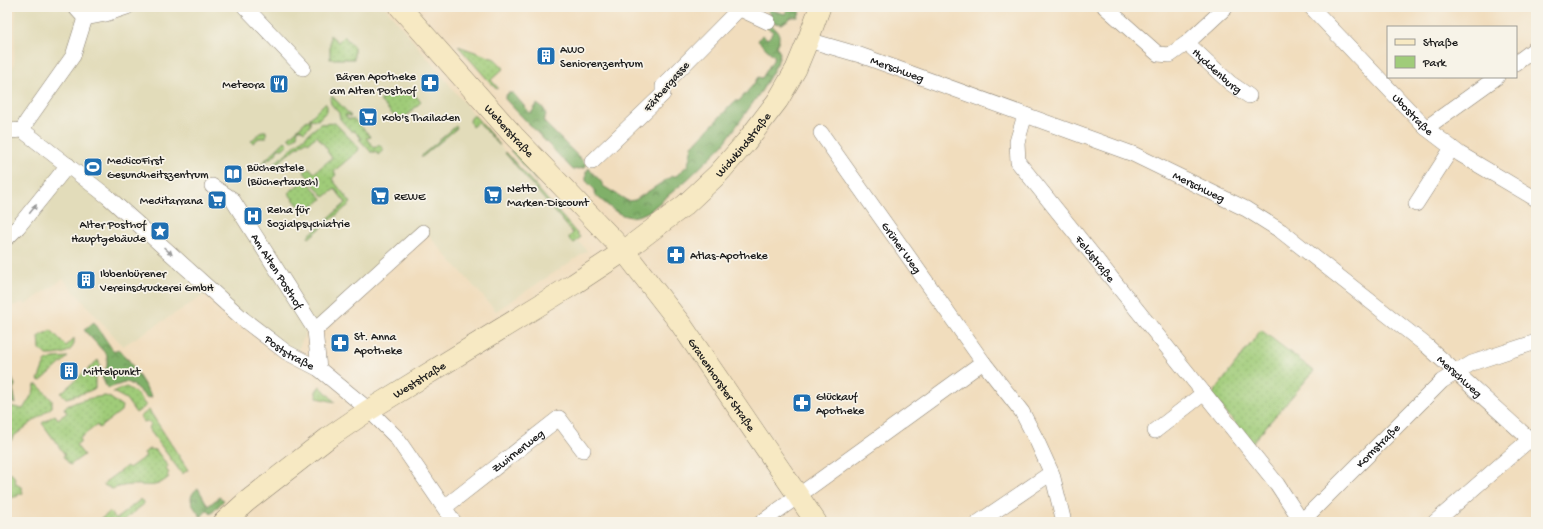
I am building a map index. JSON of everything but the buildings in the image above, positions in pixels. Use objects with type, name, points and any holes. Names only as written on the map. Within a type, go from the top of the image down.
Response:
[{"type":"main road","name":"Weberstraße","points":[[400,7],[514,136],[624,251]]},
{"type":"main road","name":"Widukindstraße","points":[[624,251],[685,205],[718,174],[746,142],[778,100],[796,69],[820,7]]},
{"type":"main road","name":"Weststraße","points":[[224,522],[246,502],[294,464],[328,438],[369,410],[574,284],[624,251]]},
{"type":"main road","name":"Gravenhorster Straße","points":[[624,251],[680,323],[816,522]]},
{"type":"street","points":[[75,7],[86,18]]},
{"type":"street","points":[[86,18],[106,14],[127,7]]},
{"type":"street","points":[[245,7],[303,68]]},
{"type":"street","name":"Hyddenburg","points":[[1105,7],[1158,54],[1170,55],[1187,43],[1226,7]]},
{"type":"street","points":[[738,8],[768,22]]},
{"type":"street","name":"Färbergasse","points":[[592,162],[662,94],[663,86],[738,8]]},
{"type":"street","name":"Ubostraße","points":[[1312,8],[1426,128],[1452,148],[1536,199]]},
{"type":"street","points":[[7,131],[26,125],[73,56],[86,18]]},
{"type":"street","name":"Merschweg","points":[[808,40],[860,55],[1133,154],[1246,209],[1281,231],[1427,346],[1533,443],[1435,522]]},
{"type":"street","name":"Hyddenburg","points":[[1187,43],[1230,83],[1249,96]]},
{"type":"street","points":[[1517,62],[1536,48]]},
{"type":"street","points":[[1426,128],[1496,78]]},
{"type":"street","name":"Feldstraße","points":[[1025,115],[1017,142],[1018,162],[1277,484],[1302,522]]},
{"type":"street","name":"Poststraße","points":[[26,125],[26,133],[108,197],[243,319],[286,352],[319,370],[369,410],[396,437],[454,522]]},
{"type":"street","name":"Grüner Weg","points":[[821,133],[983,362],[1022,412],[1051,473],[1064,522]]},
{"type":"street","points":[[1416,204],[1452,148]]},
{"type":"street","points":[[7,238],[68,165]]},
{"type":"street","name":"Am Alten Posthof","points":[[212,186],[232,199],[315,330],[319,370]]},
{"type":"street","points":[[315,330],[423,232]]},
{"type":"street","points":[[1456,372],[1472,363],[1536,342]]},
{"type":"street","points":[[762,522],[983,362]]},
{"type":"street","name":"Kornstraße","points":[[1302,522],[1442,381],[1456,372]]},
{"type":"street","points":[[1155,431],[1204,393]]},
{"type":"street","name":"Zwirnerweg","points":[[445,507],[559,418],[583,450]]},
{"type":"street","points":[[979,522],[1051,473]]},
{"type":"shaded area","points":[[16,7],[385,7],[587,251],[496,311],[422,228],[307,330],[292,363],[206,294],[123,346],[63,279],[25,305],[24,302],[7,308],[7,77],[14,65]]},
{"type":"green space","points":[[788,7],[795,9],[796,7],[802,7],[798,17],[792,17],[782,24],[775,23],[770,18],[771,14],[768,13],[769,9],[785,14]]},
{"type":"green space","points":[[769,24],[777,31],[779,36],[776,46],[780,53],[777,64],[762,90],[723,145],[689,178],[651,210],[642,215],[627,216],[620,214],[594,194],[595,190],[586,181],[586,172],[589,168],[603,186],[628,201],[635,200],[672,176],[676,176],[688,165],[692,146],[735,101],[739,101],[758,77],[762,78],[775,57],[758,41],[762,35],[768,39],[773,32],[765,26]]},
{"type":"green space","points":[[330,35],[338,42],[344,36],[354,47],[354,59],[330,59]]},
{"type":"green space","points":[[458,46],[495,59],[504,68],[491,80],[498,88],[496,89]]},
{"type":"green space","points":[[389,93],[413,93],[421,102],[400,122],[380,101]]},
{"type":"green space","points":[[508,93],[513,93],[530,113],[537,104],[544,109],[546,115],[543,121],[587,165],[584,168],[573,170],[505,99]]},
{"type":"green space","points":[[332,96],[351,116],[345,115],[348,119],[354,119],[371,137],[366,138],[375,148],[379,144],[384,150],[378,155],[376,152],[371,152],[359,139],[362,139],[354,131],[351,131],[340,119],[339,113],[331,104],[330,99]]},
{"type":"green space","points":[[325,103],[327,106],[327,111],[318,120],[309,119]]},
{"type":"green space","points":[[472,116],[475,116],[500,145],[478,122],[472,127],[470,121]]},
{"type":"green space","points":[[307,120],[311,121],[310,126],[304,132],[301,129],[298,129],[297,136],[291,141],[288,138]]},
{"type":"green space","points":[[335,123],[359,148],[358,151],[334,171],[336,175],[332,179],[351,203],[309,238],[308,236],[346,203],[335,189],[324,197],[304,172],[310,168],[314,173],[332,158],[327,151],[328,150],[317,136],[308,143],[306,141],[269,171],[268,169],[320,124]]},
{"type":"green space","points":[[456,126],[457,128],[422,157],[421,156]]},
{"type":"green space","points":[[262,131],[266,131],[266,138],[259,138],[253,143],[251,141]]},
{"type":"green space","points":[[285,141],[288,144],[283,149],[278,149],[276,154],[270,159],[267,159],[264,166],[260,170],[253,173],[249,169],[253,165],[256,169]]},
{"type":"green space","points":[[510,150],[519,154],[537,182]]},
{"type":"green space","points":[[506,152],[580,237],[578,240],[574,243],[570,241],[569,237],[573,233],[505,153]]},
{"type":"green space","points":[[306,179],[322,199],[305,213],[288,193]]},
{"type":"green space","points":[[94,322],[114,352],[119,349],[126,359],[128,359],[152,397],[148,398],[133,385],[127,382],[109,388],[106,386],[102,377],[107,366],[107,355],[84,330]]},
{"type":"green space","points":[[51,330],[66,346],[74,338],[74,344],[69,351],[55,355],[46,355],[40,349],[39,336]]},
{"type":"green space","points":[[1261,330],[1314,371],[1251,444],[1212,395]]},
{"type":"green space","points":[[68,357],[41,381],[38,380],[45,362],[54,358]]},
{"type":"green space","points":[[98,360],[100,365],[95,378],[95,388],[66,398],[61,393]]},
{"type":"green space","points":[[10,374],[15,385],[13,389],[16,404],[7,401],[7,376]]},
{"type":"green space","points":[[35,385],[38,385],[52,400],[52,407],[14,436],[7,447],[7,436],[9,433],[7,427],[7,407],[10,406],[23,409],[33,393]]},
{"type":"green space","points":[[320,386],[335,402],[318,398],[316,391]]},
{"type":"green space","points":[[126,387],[135,393],[146,406],[136,413],[126,399],[113,392]]},
{"type":"green space","points":[[105,396],[122,406],[121,411],[99,428],[97,425],[80,438],[81,441],[76,445],[84,455],[70,465],[63,456],[65,455],[42,423],[55,415],[58,419],[67,413],[64,408],[74,403]]},
{"type":"green space","points":[[149,410],[188,470],[182,474],[148,428],[151,425],[147,421],[144,422],[140,417]]},
{"type":"green space","points":[[149,449],[156,450],[168,466],[166,469],[169,473],[167,475],[169,477],[164,481],[151,486],[129,485],[112,489],[104,485],[105,482],[127,466],[129,468],[146,456],[144,453]]},
{"type":"green space","points":[[7,472],[13,475],[16,484],[21,487],[23,493],[7,499]]},
{"type":"green space","points":[[198,488],[208,506],[219,497],[224,500],[211,514],[207,510],[201,517],[193,506],[191,499],[192,495]]},
{"type":"green space","points":[[141,499],[144,504],[122,522],[97,522],[110,512],[116,519]]},
{"type":"place","name":"AWO Seniorenzentrum","points":[[546,56]]},
{"type":"place","name":"Bären Apotheke am Alten Posthof","points":[[430,83]]},
{"type":"place","name":"Meteora","points":[[279,84]]},
{"type":"place","name":"Kob's Thailaden","points":[[368,117]]},
{"type":"place","name":"MedicoFirst Gesundheitszentrum","points":[[93,167]]},
{"type":"place","name":"Bücherstele (Büchertausch)","points":[[233,174]]},
{"type":"place","name":"Netto Marken-Discount","points":[[493,195]]},
{"type":"place","name":"REWE","points":[[380,196]]},
{"type":"place","name":"Meditarrana","points":[[217,200]]},
{"type":"place","name":"Reha für Sozialpsychiatrie","points":[[253,216]]},
{"type":"place","name":"Alter Posthof Hauptgebäude","points":[[160,231]]},
{"type":"place","name":"Atlas-Apotheke","points":[[676,255]]},
{"type":"place","name":"Ibbenbürener Vereinsdruckerei GmbH","points":[[86,280]]},
{"type":"place","name":"St. Anna Apotheke","points":[[340,343]]},
{"type":"place","name":"Mittelpunkt","points":[[69,371]]},
{"type":"place","name":"Glückauf Apotheke","points":[[802,403]]}]
